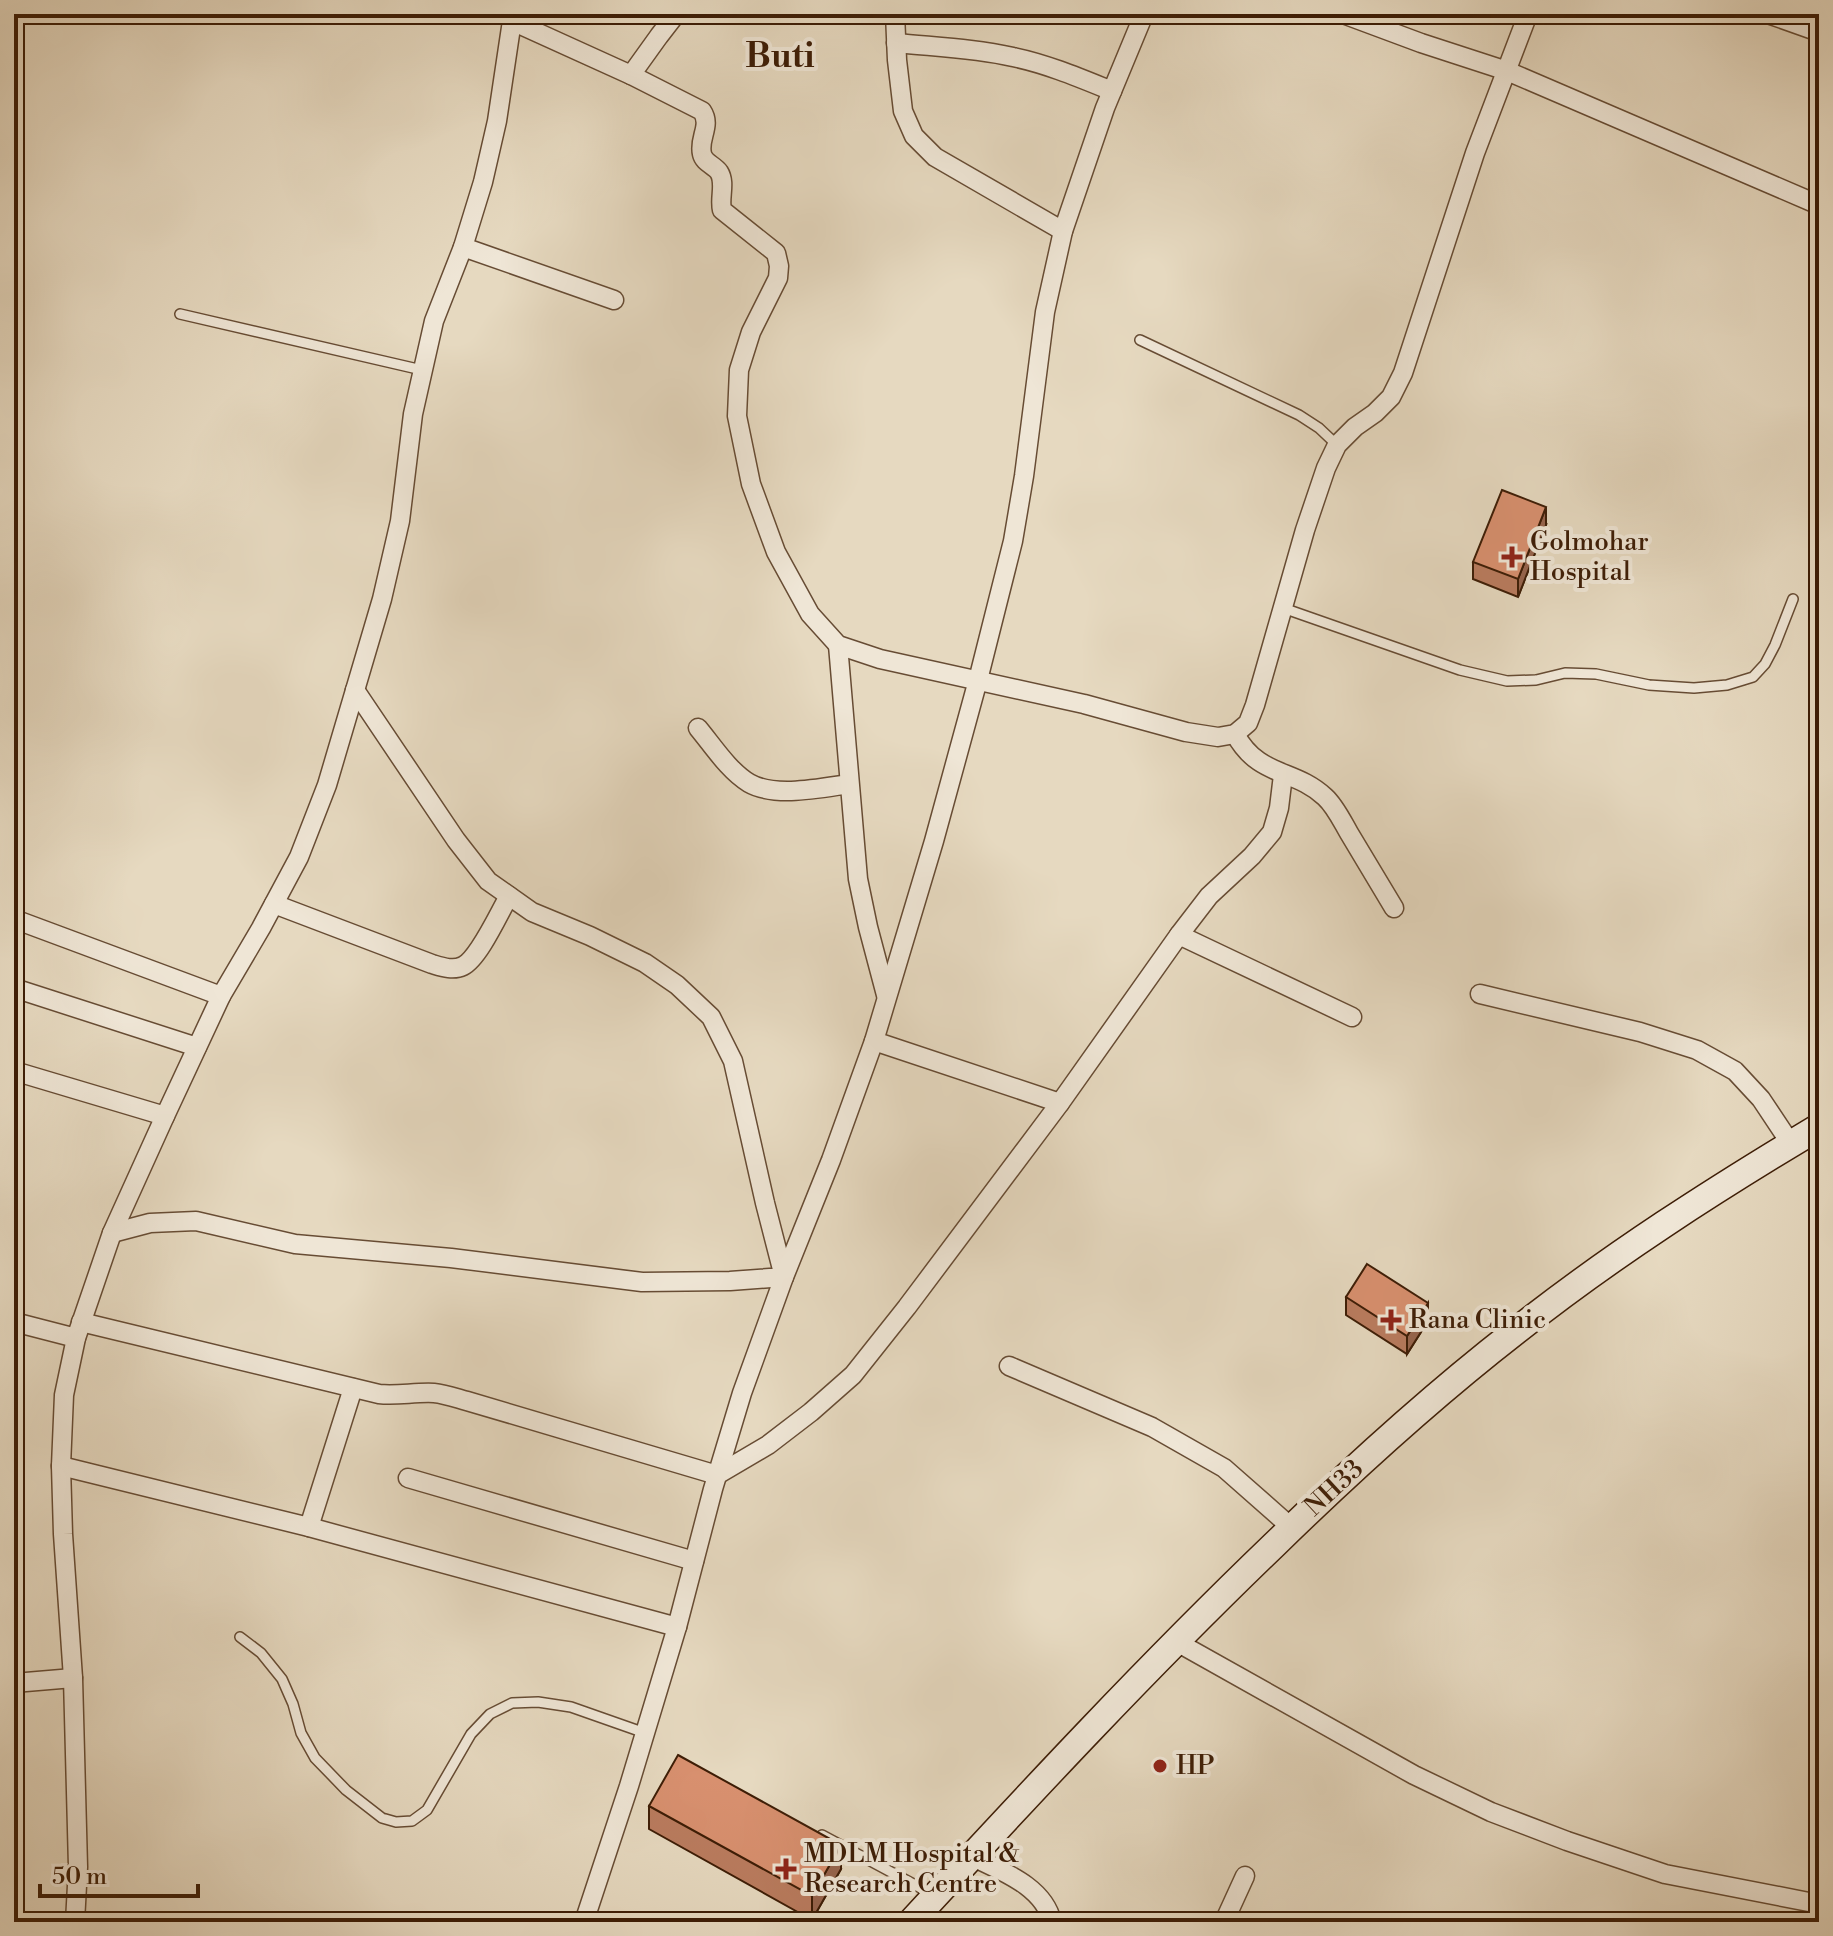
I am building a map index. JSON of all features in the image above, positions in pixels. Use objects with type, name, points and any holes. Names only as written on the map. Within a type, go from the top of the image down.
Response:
[{"type":"main road","name":"NH33","points":[[911,1922],[1175,1641],[1362,1462],[1515,1331],[1665,1223],[1819,1127]]},
{"type":"street","points":[[631,75],[676,14]]},
{"type":"street","points":[[895,14],[903,111],[914,136],[935,157],[1063,231]]},
{"type":"street","points":[[584,1922],[677,1627],[742,1393],[874,1041],[934,841],[1013,541],[1045,312],[1063,231],[1112,91],[1144,14]]},
{"type":"street","points":[[1343,14],[1507,71],[1819,205]]},
{"type":"street","points":[[75,1922],[78,1867],[73,1678],[61,1466],[64,1395],[79,1330],[112,1233],[221,996],[299,857],[327,785],[382,599],[400,521],[413,414],[422,370],[434,321],[463,247],[483,182],[497,121],[513,18],[702,111],[706,116],[701,152],[704,159],[718,171],[722,181],[722,210],[776,253],[779,266],[778,278],[751,332],[739,370],[737,416],[751,484],[776,552],[810,614],[838,645],[880,659],[1218,737],[1235,734],[1248,723],[1309,517],[1337,445],[1391,397],[1403,373],[1475,153],[1528,14]]},
{"type":"street","points":[[1768,14],[1819,32]]},
{"type":"street","points":[[896,43],[968,49],[1014,57],[1057,69],[1112,91]]},
{"type":"street","points":[[463,247],[614,300]]},
{"type":"street","points":[[838,645],[858,879],[887,998]]},
{"type":"street","points":[[355,690],[456,840],[488,881],[532,912],[645,963],[677,985],[711,1017],[733,1061],[784,1277]]},
{"type":"street","points":[[698,728],[733,770],[751,784],[774,790],[803,790],[849,784]]},
{"type":"street","points":[[1235,734],[1241,746],[1254,759],[1308,785],[1327,798],[1394,908]]},
{"type":"street","points":[[14,1322],[79,1330],[396,1396],[437,1393],[717,1475],[768,1445],[853,1375],[1060,1103],[1209,896],[1252,856],[1272,832],[1283,775]]},
{"type":"street","points":[[274,904],[449,969],[462,967],[474,957],[509,896]]},
{"type":"street","points":[[14,919],[221,996]]},
{"type":"street","points":[[1179,935],[1352,1017]]},
{"type":"street","points":[[14,988],[197,1047]]},
{"type":"street","points":[[1480,994],[1640,1032],[1697,1050],[1735,1071],[1761,1099],[1791,1144]]},
{"type":"street","points":[[874,1041],[1060,1103]]},
{"type":"street","points":[[14,1071],[165,1116]]},
{"type":"street","points":[[112,1233],[150,1223],[196,1221],[295,1244],[451,1258],[642,1282],[784,1277]]},
{"type":"street","points":[[1009,1366],[1152,1427],[1224,1468],[1292,1528]]},
{"type":"street","points":[[309,1527],[353,1388]]},
{"type":"street","points":[[61,1466],[309,1527],[677,1627]]},
{"type":"street","points":[[408,1478],[694,1561]]},
{"type":"street","points":[[1175,1641],[1414,1775],[1491,1812],[1665,1874],[1819,1904]]},
{"type":"street","points":[[14,1683],[73,1678]]},
{"type":"street","points":[[971,1856],[1038,1895],[1049,1911],[1052,1922]]},
{"type":"street","points":[[1224,1922],[1245,1876]]},
{"type":"lane","points":[[180,314],[422,370]]},
{"type":"lane","points":[[1140,340],[1299,415],[1337,445]]},
{"type":"lane","points":[[1283,608],[1460,670],[1507,681],[1536,680],[1565,673],[1596,674],[1649,685],[1694,688],[1727,685],[1753,677],[1765,664],[1775,645],[1793,599]]},
{"type":"lane","points":[[240,1637],[261,1653],[282,1679],[301,1733],[315,1758],[382,1818],[396,1822],[412,1821],[427,1810],[471,1734],[490,1714],[512,1703],[538,1702],[571,1707],[645,1733]]},
{"type":"lane","points":[[814,1831],[935,1896]]},
{"type":"building","points":[[1502,490],[1546,507],[1518,579],[1473,562]]},
{"type":"building","points":[[1367,1264],[1428,1303],[1407,1336],[1346,1297]]},
{"type":"building","points":[[678,1755],[841,1845],[812,1896],[649,1806]]},
{"type":"place","name":"Golmohar Hospital","points":[[1512,557]]},
{"type":"place","name":"Rana Clinic","points":[[1391,1320]]},
{"type":"place","name":"HP","points":[[1160,1766]]},
{"type":"place","name":"MDLM Hospital & Research Centre","points":[[786,1869]]},
{"type":"district","name":"Buti","points":[[780,57]]}]
